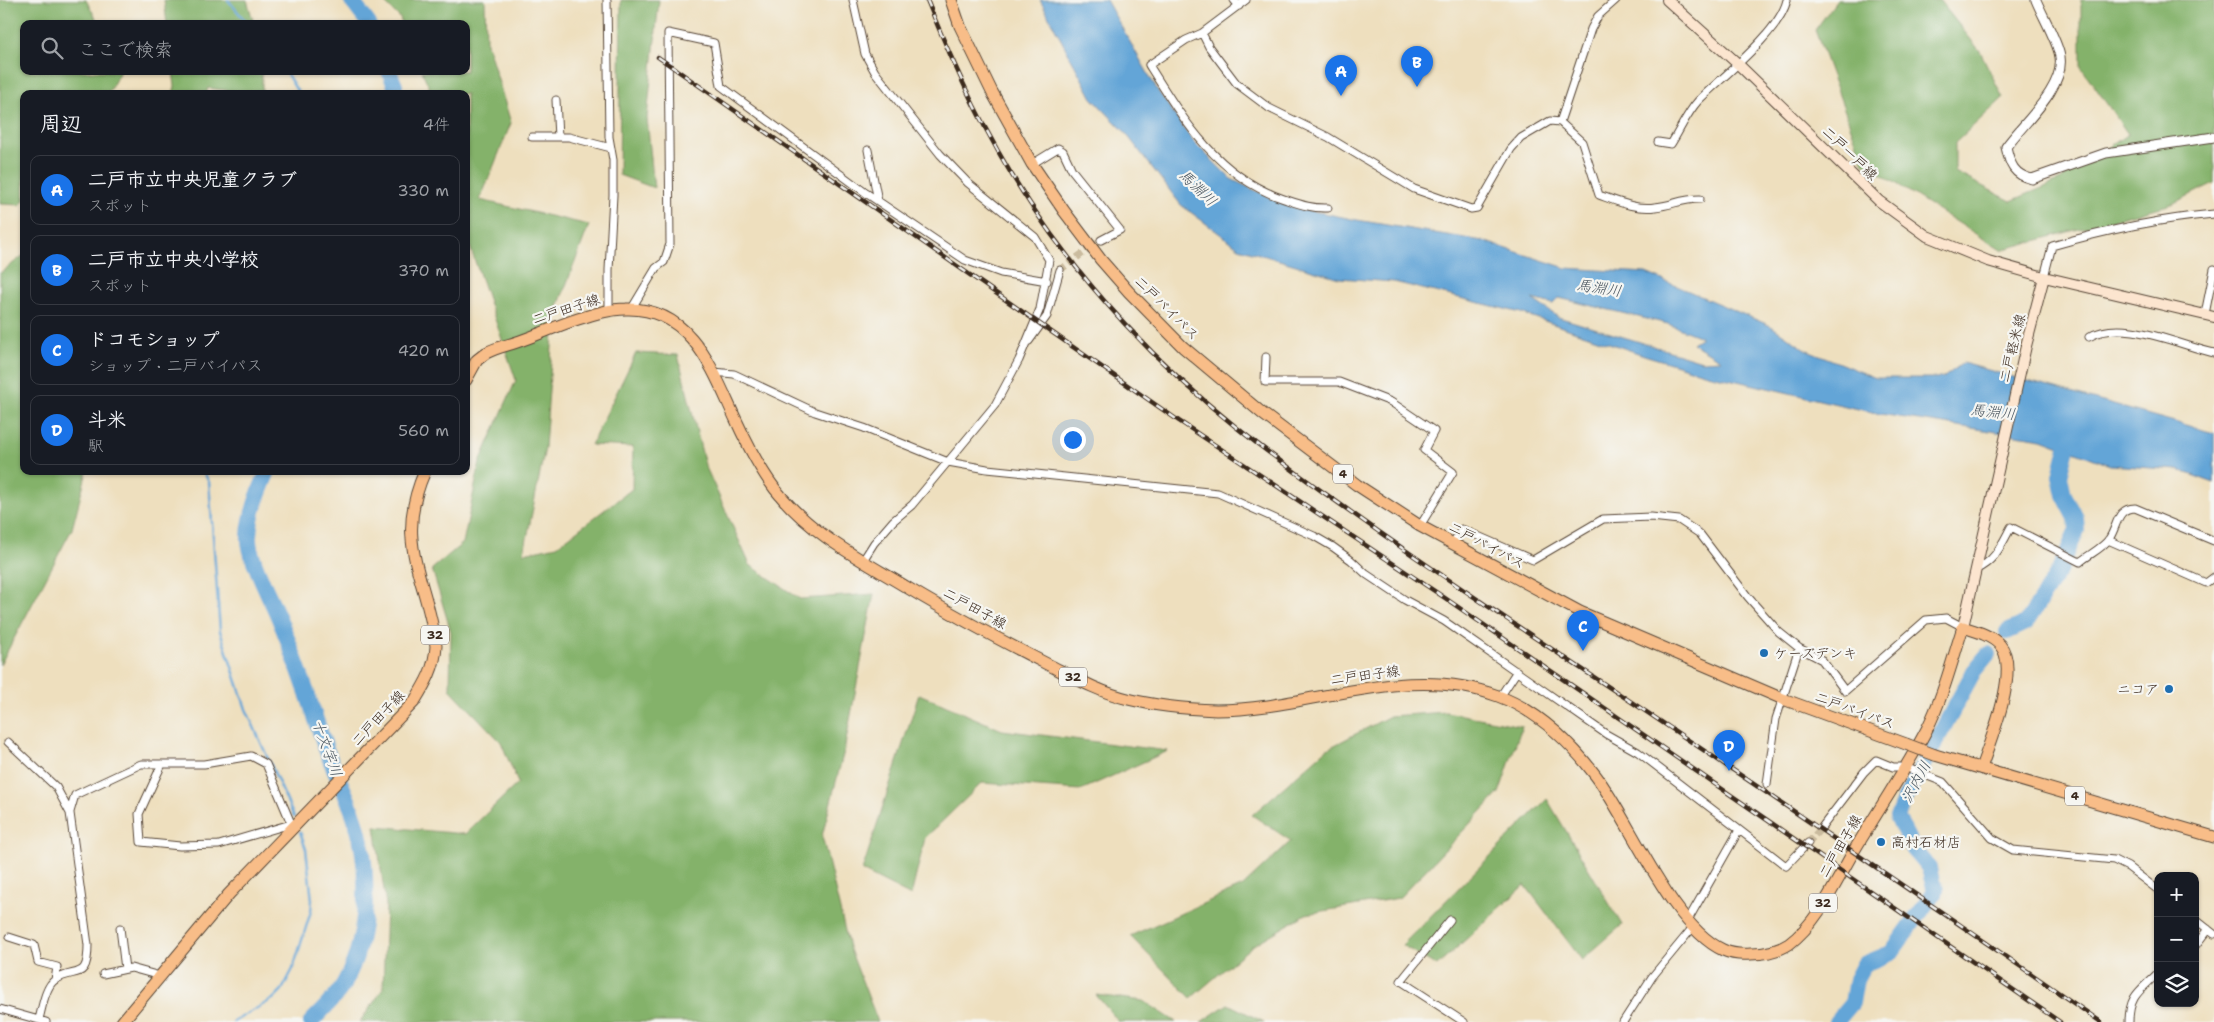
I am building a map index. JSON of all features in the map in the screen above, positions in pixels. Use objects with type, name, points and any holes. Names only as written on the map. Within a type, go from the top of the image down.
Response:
[{"type":"main road","name":"二戸バイパス","points":[[951,0],[960,26],[992,92],[1032,164],[1101,260],[1129,292],[1183,347],[1263,414],[1357,485],[1420,526],[1580,612],[1783,700],[1935,754],[2214,837]]},
{"type":"main road","name":"二戸一戸線","points":[[1667,0],[1738,64],[1879,201],[1927,236],[1988,261],[2044,277]]},
{"type":"main road","points":[[2044,277],[2210,316]]},
{"type":"main road","name":"二戸軽米線","points":[[1962,627],[2026,346],[2044,277]]},
{"type":"main road","name":"二戸田子線","points":[[470,373],[477,360],[495,348],[566,323],[609,310],[632,308],[658,314],[678,325],[692,338],[714,372],[738,426],[770,483],[784,501],[813,528],[862,562],[1008,644],[1099,690],[1126,699],[1214,710],[1246,708],[1378,686],[1436,682],[1470,688],[1500,697],[1524,709],[1552,729],[1578,753],[1600,781],[1647,862],[1691,923],[1716,947],[1743,955],[1762,954],[1786,947],[1803,930],[1830,894],[1928,726],[1947,678],[1962,627]]},
{"type":"main road","name":"二戸田子線","points":[[122,1022],[230,894],[292,826],[324,797],[414,702],[434,663],[436,646],[410,535],[415,498],[424,475]]},
{"type":"main road","points":[[1962,627],[1995,640],[2002,647],[2008,664],[2001,705],[1981,768]]},
{"type":"street","points":[[607,0],[613,195],[608,270],[609,310]]},
{"type":"street","points":[[853,0],[865,54],[875,72],[935,148],[968,183],[1035,237],[1049,260],[1047,281],[1040,309],[1024,348],[995,405],[912,505],[893,521],[862,562]]},
{"type":"street","points":[[1234,0],[1239,6]]},
{"type":"street","points":[[1246,0],[1202,33],[1186,40],[1149,65],[1198,139],[1238,177],[1281,198],[1314,209],[1328,208]]},
{"type":"street","points":[[1560,122],[1591,29],[1598,16],[1616,0]]},
{"type":"street","points":[[1658,142],[1671,144],[1697,103],[1738,64],[1779,19],[1785,10],[1787,0]]},
{"type":"street","points":[[2036,0],[2060,56],[2059,74],[2053,88],[2006,147],[2010,164],[2021,177],[2032,179],[2106,153],[2214,137]]},
{"type":"street","points":[[632,308],[656,268],[664,262],[670,244],[668,33],[714,43],[721,86],[878,201],[965,260],[1001,273],[1047,281]]},
{"type":"street","points":[[1202,33],[1209,47],[1237,84],[1269,108],[1328,137],[1414,189],[1471,209],[1477,208],[1482,202],[1511,149],[1520,138],[1550,121],[1560,122],[1582,142],[1599,195],[1623,204],[1653,208],[1684,199],[1700,199]]},
{"type":"street","points":[[556,100],[558,137]]},
{"type":"street","points":[[532,137],[569,137],[611,148]]},
{"type":"street","points":[[1032,164],[1058,148],[1063,151],[1072,170],[1120,230],[1102,240]]},
{"type":"street","points":[[868,150],[878,201]]},
{"type":"street","points":[[2044,277],[2052,246],[2106,230],[2170,218],[2214,214]]},
{"type":"street","points":[[2210,316],[2214,269]]},
{"type":"street","points":[[1024,348],[1047,316],[1060,270]]},
{"type":"street","points":[[2089,337],[2105,329],[2126,328],[2214,353]]},
{"type":"street","points":[[1266,357],[1265,382],[1339,382],[1391,402],[1434,431],[1424,450],[1453,472],[1420,526]]},
{"type":"street","points":[[714,372],[740,376],[815,412],[864,428],[948,462],[987,470],[1218,493],[1314,536],[1352,560],[1366,574],[1405,600],[1444,621],[1606,734],[1638,752],[1685,787],[1738,832],[1750,837],[1786,866],[1808,844]]},
{"type":"street","points":[[1975,570],[1987,564],[1997,555],[2011,527],[2080,562],[2108,540],[2122,511],[2126,508],[2135,508],[2214,541]]},
{"type":"street","points":[[1453,543],[1462,529],[1533,560],[1603,519],[1651,516],[1679,520],[1700,534],[1748,597],[1779,632],[1799,648],[1822,660],[1845,691],[1926,620],[1946,618],[1962,627]]},
{"type":"street","points":[[2108,540],[2206,582],[2214,577]]},
{"type":"street","points":[[1767,784],[1776,720],[1799,648]]},
{"type":"street","points":[[1500,697],[1517,671]]},
{"type":"street","points":[[0,1009],[43,1021],[49,986],[55,980],[76,974],[84,968],[88,959],[70,813],[56,787],[8,742]]},
{"type":"street","points":[[70,813],[75,795],[140,764],[162,764],[204,764],[251,756],[266,764],[292,826],[219,845],[180,846],[141,842],[138,814],[162,764]]},
{"type":"street","points":[[1822,827],[1864,772],[1876,760],[1893,767],[1905,766],[1943,782],[1992,838],[2013,850],[2114,860],[2128,867],[2154,887]]},
{"type":"street","points":[[1623,1022],[1652,977],[1691,923],[1738,832]]},
{"type":"street","points":[[1450,920],[1401,981],[1464,1022]]},
{"type":"street","points":[[2199,922],[2212,932],[2199,943]]},
{"type":"street","points":[[120,928],[125,969]]},
{"type":"street","points":[[9,937],[34,945],[38,962],[57,967],[55,980]]},
{"type":"street","points":[[103,974],[131,968],[160,976]]},
{"type":"street","points":[[2129,1022],[2128,1008],[2132,1000],[2154,977]]},
{"type":"green space","points":[[0,0],[86,0],[97,20],[20,20],[20,75],[118,75],[110,90],[20,90],[20,205],[0,204]]},
{"type":"green space","points":[[164,0],[247,0],[253,20],[166,20]]},
{"type":"green space","points":[[382,0],[485,0],[486,40],[511,123],[480,200],[589,225],[554,317],[545,448],[524,553],[557,546],[632,489],[633,447],[591,445],[636,353],[678,355],[705,465],[750,565],[800,599],[874,594],[844,751],[822,836],[849,947],[878,1022],[360,1022],[383,989],[386,905],[375,826],[465,834],[518,783],[501,742],[450,689],[451,632],[432,569],[463,543],[480,462],[516,380],[470,247],[470,90],[430,90],[424,75],[470,75],[470,20],[401,20]]},
{"type":"green space","points":[[621,0],[659,0],[647,118],[654,188],[619,175]]},
{"type":"green space","points":[[1837,0],[1939,0],[1980,51],[2003,98],[1955,143],[1955,172],[2011,201],[2061,180],[2128,134],[2081,67],[2081,0],[2214,0],[2214,183],[2172,204],[2001,250],[1864,163],[1815,30]]},
{"type":"green space","points":[[174,75],[262,75],[262,90],[208,88],[207,90],[174,90]]},
{"type":"green space","points":[[20,258],[20,475],[86,475],[72,529],[0,665],[0,273]]},
{"type":"green space","points":[[919,694],[1002,730],[1168,751],[1081,790],[982,783],[925,838],[911,896],[862,871]]},
{"type":"green space","points":[[1446,712],[1522,726],[1499,793],[1399,898],[1306,914],[1252,946],[1191,998],[1130,936],[1243,886],[1291,841],[1252,815],[1327,749],[1390,716]]},
{"type":"green space","points":[[1547,799],[1622,925],[1582,960],[1525,885],[1437,966],[1402,945]]},
{"type":"green space","points":[[1096,995],[1144,1001],[1176,1022],[1119,1022]]},
{"type":"green space","points":[[1228,1004],[1264,1022],[1201,1022]]},
{"type":"water","name":"馬淵川","points":[[1040,0],[1106,0],[1158,91],[1192,140],[1231,179],[1288,206],[1357,220],[1483,241],[1566,268],[1646,273],[1771,326],[1805,349],[1876,378],[1943,378],[1963,363],[2214,433],[2214,483],[2178,470],[2110,465],[2042,439],[1880,414],[1707,374],[1644,355],[1521,313],[1394,282],[1339,278],[1239,248],[1181,205],[1124,131],[1092,98]],"holes":[[[1559,298],[1668,324],[1701,337],[1692,343],[1721,360],[1702,361],[1558,317],[1532,299],[1553,304]]]},
{"type":"waterway","points":[[228,0],[245,20]]},
{"type":"waterway","name":"十文字川","points":[[351,0],[366,20]]},
{"type":"waterway","points":[[287,75],[297,90]]},
{"type":"waterway","name":"十文字川","points":[[391,75],[395,90]]},
{"type":"waterway","name":"沢内川","points":[[2007,632],[2026,623],[2059,571],[2077,530],[2076,518],[2064,495],[2060,476],[2072,427]]},
{"type":"waterway","points":[[205,475],[209,482],[220,631],[246,709],[294,817]]},
{"type":"waterway","name":"十文字川","points":[[266,475],[253,511],[249,545],[261,578],[287,637],[326,749],[350,805],[357,825],[365,871],[363,920],[359,943],[352,965],[340,990],[311,1022]]},
{"type":"waterway","name":"沢内川","points":[[1836,1022],[1852,1003],[1856,979],[1864,964],[1891,953],[1937,889],[1933,885],[1929,868],[1914,850],[1897,817],[1903,802],[1974,671],[1988,654]]},
{"type":"waterway","points":[[233,1022],[273,999],[282,990],[293,969],[311,911],[312,900],[306,849],[300,832]]},
{"type":"tunnel","points":[[1060,270],[1101,240]]},
{"type":"tunnel","points":[[1808,843],[1822,827]]},
{"type":"railway","points":[[927,0],[949,53],[987,131],[1015,181],[1052,236],[1125,324],[1207,403],[1278,460],[1418,559],[1802,816],[2101,1022]]},
{"type":"railway","points":[[658,57],[1179,421],[1445,598],[2060,1022]]},
{"type":"place","name":"二戸市立中央小学校","points":[[1417,87]]},
{"type":"place","name":"二戸市立中央児童クラブ","points":[[1341,96]]},
{"type":"place","name":"ドコモショップ","points":[[1583,651]]},
{"type":"place","name":"ケーズデンキ","points":[[1764,653]]},
{"type":"place","name":"ニコア","points":[[2169,689]]},
{"type":"place","name":"斗米","points":[[1729,771]]},
{"type":"place","name":"高村石材店","points":[[1881,842]]}]
